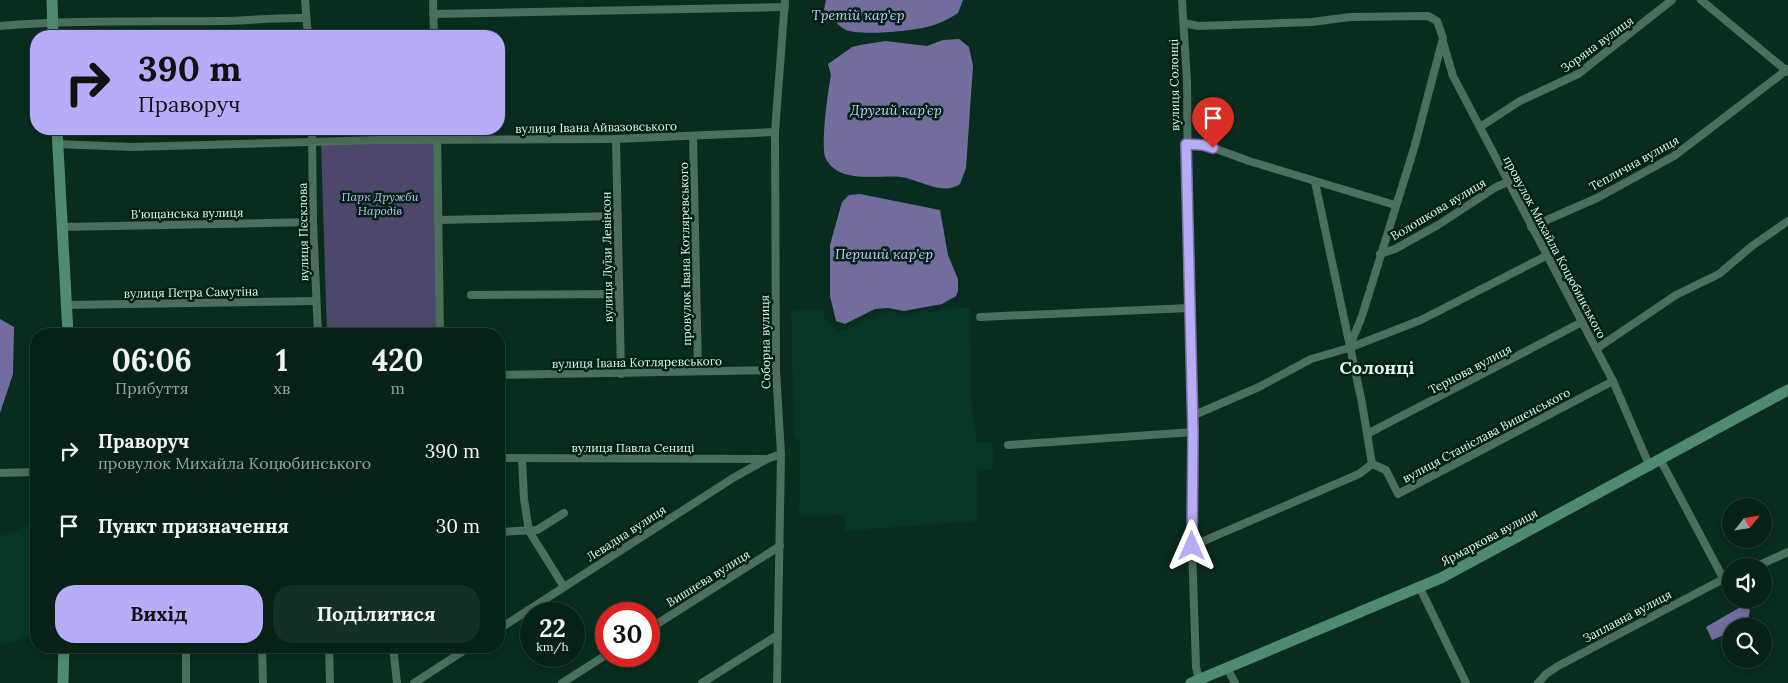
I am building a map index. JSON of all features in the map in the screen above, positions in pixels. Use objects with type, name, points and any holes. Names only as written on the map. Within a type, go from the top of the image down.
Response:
[{"type":"main road","points":[[52,0],[53,30]]},
{"type":"main road","points":[[57,135],[68,328]]},
{"type":"main road","name":"Ярмаркова вулиця","points":[[1195,681],[1420,588],[1650,467],[1788,390]]},
{"type":"main road","points":[[62,683],[64,653]]},
{"type":"street","points":[[305,0],[307,30]]},
{"type":"street","points":[[433,0],[434,30]]},
{"type":"street","name":"вулиця Солонці","points":[[1182,0],[1188,95],[1186,144],[1193,432],[1192,546],[1195,681]]},
{"type":"street","name":"Зоряна вулиця","points":[[1480,127],[1520,101],[1566,82],[1672,0]]},
{"type":"street","points":[[1701,0],[1787,70]]},
{"type":"street","points":[[433,14],[785,4]]},
{"type":"street","name":"Соборна вулиця","points":[[777,683],[781,454],[776,370],[775,132],[785,4]]},
{"type":"street","name":"провулок Михайла Коцюбинського","points":[[1184,23],[1198,26],[1312,22],[1350,17],[1383,18],[1424,15],[1431,16],[1437,21],[1453,76],[1596,349],[1650,467]]},
{"type":"street","points":[[0,26],[52,22],[244,21],[280,17],[306,18]]},
{"type":"street","name":"Волошкова вулиця","points":[[1349,348],[1359,324],[1423,113],[1443,38]]},
{"type":"street","name":"Теплична вулиця","points":[[1531,227],[1597,198],[1674,156],[1787,70]]},
{"type":"street","name":"вулиця Івана Айвазовського","points":[[58,144],[132,146],[437,140],[616,140],[775,132]]},
{"type":"street","name":"вулиця Пєсклова","points":[[312,135],[313,222],[318,328]]},
{"type":"street","points":[[437,135],[440,328]]},
{"type":"street","name":"провулок Івана Котляревського","points":[[693,136],[698,371]]},
{"type":"street","name":"вулиця Луїзи Левінсон","points":[[616,140],[620,374]]},
{"type":"street","points":[[1186,144],[1203,145],[1315,182],[1395,205]]},
{"type":"street","points":[[1192,546],[1359,474],[1372,464],[1315,182]]},
{"type":"street","name":"Волошкова вулиця","points":[[1380,254],[1386,254],[1404,244],[1508,182]]},
{"type":"street","points":[[438,220],[618,216]]},
{"type":"street","points":[[1596,349],[1676,295],[1719,274],[1752,246],[1788,221]]},
{"type":"street","name":"В'ющанська вулиця","points":[[61,227],[313,222]]},
{"type":"street","points":[[1192,416],[1260,387],[1310,360],[1349,348],[1421,320],[1546,256]]},
{"type":"street","points":[[471,295],[618,294]]},
{"type":"street","name":"вулиця Петра Самутіна","points":[[66,305],[316,301]]},
{"type":"street","points":[[980,317],[1189,308]]},
{"type":"street","name":"Тернова вулиця","points":[[1367,434],[1582,322]]},
{"type":"street","name":"вулиця Івана Котляревського","points":[[505,375],[776,370]]},
{"type":"street","name":"вулиця Станіслава Вишенського","points":[[1372,464],[1386,470],[1398,494],[1612,382]]},
{"type":"street","points":[[1008,445],[1193,432]]},
{"type":"street","points":[[767,459],[781,454]]},
{"type":"street","name":"вулиця Павла Сениці","points":[[505,458],[767,459]]},
{"type":"street","points":[[522,458],[524,499],[529,531],[564,587]]},
{"type":"street","name":"Левадна вулиця","points":[[505,625],[733,478],[767,459]]},
{"type":"street","points":[[1661,461],[1722,568]]},
{"type":"street","points":[[0,473],[30,472]]},
{"type":"street","points":[[505,532],[529,531],[541,528],[564,513]]},
{"type":"street","name":"Вишнева вулиця","points":[[660,622],[780,546]]},
{"type":"street","points":[[1772,559],[1788,552]]},
{"type":"street","name":"Заплавна вулиця","points":[[1538,683],[1546,674],[1558,666],[1722,580]]},
{"type":"street","points":[[1420,588],[1466,683]]},
{"type":"street","points":[[702,683],[778,635]]},
{"type":"street","points":[[186,653],[186,683]]},
{"type":"street","points":[[262,653],[263,683]]},
{"type":"street","points":[[329,653],[330,683]]},
{"type":"street","points":[[393,653],[396,683]]},
{"type":"street","points":[[414,683],[460,653]]},
{"type":"street","points":[[562,683],[595,662]]},
{"type":"street","points":[[1227,668],[1236,683]]},
{"type":"shaded area","points":[[952,307],[970,308],[971,399],[977,443],[993,443],[993,469],[977,469],[977,521],[845,531],[844,515],[799,516],[800,443],[794,436],[791,311],[822,309],[827,322],[837,331],[850,329],[863,321],[877,318],[879,314],[890,311],[903,316],[919,312],[923,309],[929,312]]},
{"type":"shaded area","points":[[30,524],[30,637],[0,645],[0,536],[19,530]]},
{"type":"green space","name":"Парк Дружби Народів","points":[[435,142],[440,328],[327,328],[321,143]]},
{"type":"water","name":"Третій кар’єр","points":[[826,0],[963,0],[958,13],[935,25],[909,30],[863,33],[846,30],[837,23],[824,10]]},
{"type":"water","name":"Другий кар’єр","points":[[959,39],[969,47],[973,66],[966,168],[960,184],[953,187],[939,188],[901,177],[861,177],[850,175],[832,167],[824,153],[825,119],[831,75],[828,64],[852,47],[860,45],[886,41],[927,46],[943,40]]},
{"type":"water","name":"Перший кар’єр","points":[[860,194],[940,210],[948,255],[958,279],[956,296],[942,304],[904,311],[888,308],[875,309],[845,324],[836,321],[830,296],[830,245],[842,202],[849,195]]},
{"type":"water","points":[[0,319],[14,327],[13,374],[0,413]]},
{"type":"water","points":[[1739,608],[1748,608],[1750,610],[1748,618],[1722,618],[1722,636],[1712,640],[1706,627]]},
{"type":"district","name":"Солонці","points":[[1377,367]]},
{"type":"route","points":[[1192,546],[1193,432],[1186,144],[1203,145],[1213,148]]}]
